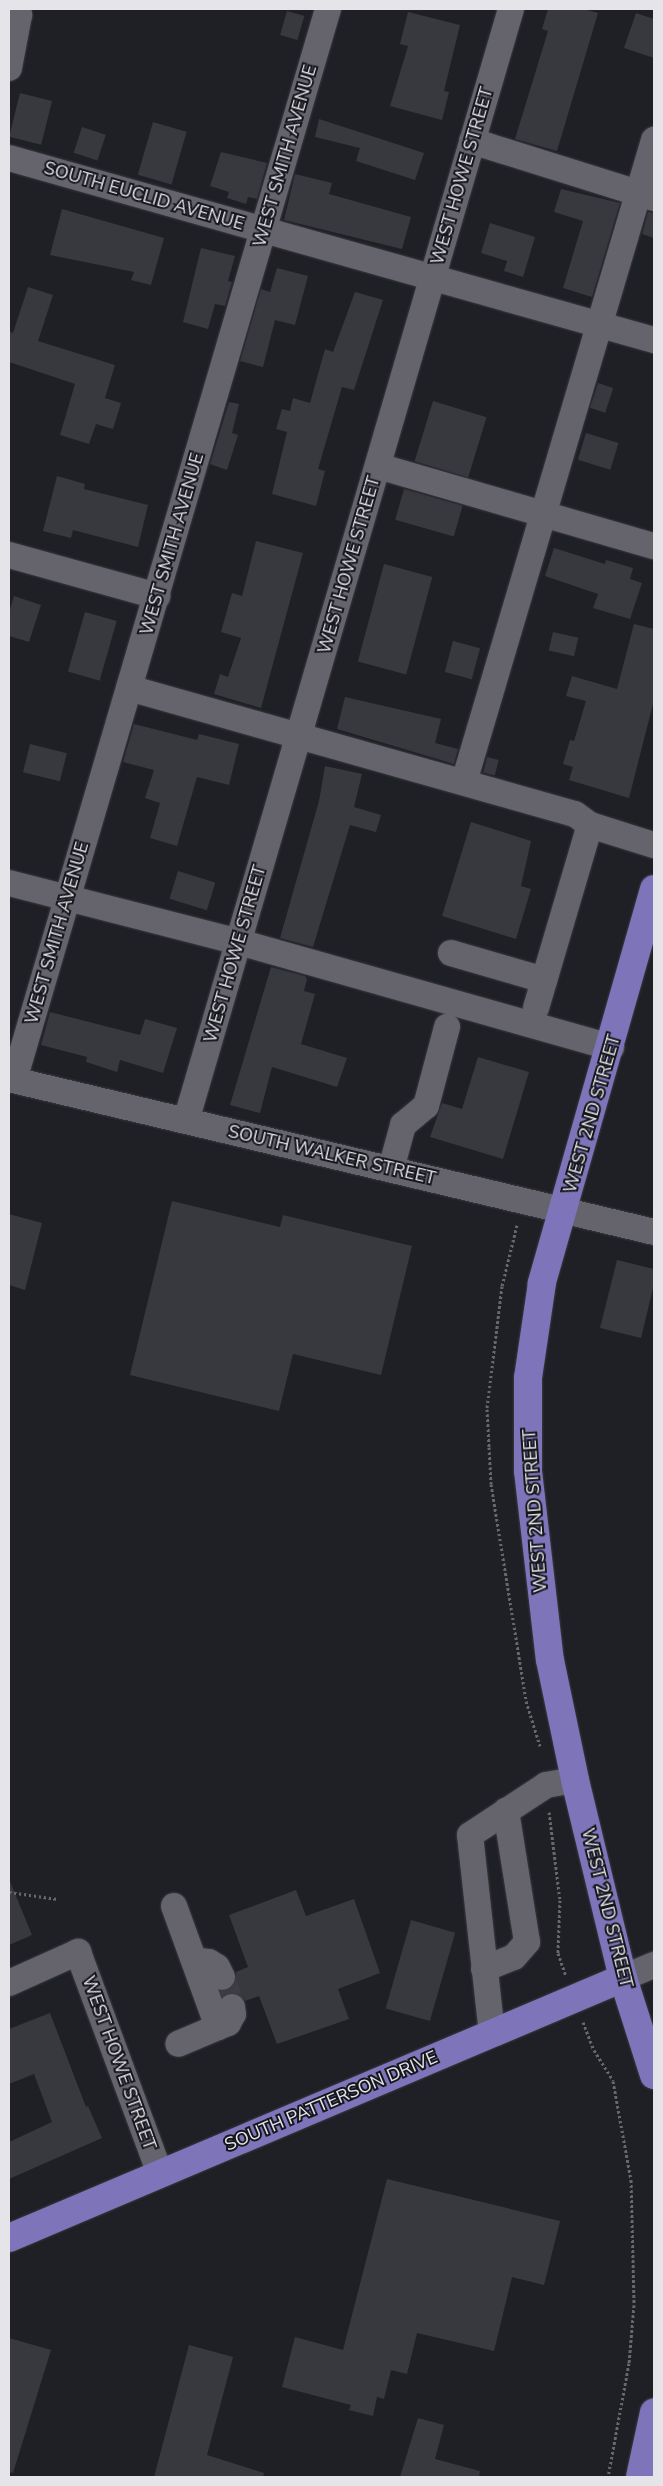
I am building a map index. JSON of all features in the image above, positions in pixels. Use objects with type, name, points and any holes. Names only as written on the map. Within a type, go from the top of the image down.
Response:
[{"type":"main road","name":"WEST 2ND STREET","points":[[654,889],[611,1047],[542,1283],[528,1378],[528,1471],[550,1660],[575,1780],[623,1978],[654,2075]]},
{"type":"main road","name":"SOUTH PATTERSON DRIVE","points":[[9,2238],[623,1978]]},
{"type":"main road","points":[[640,2477],[654,2412]]},
{"type":"street","points":[[9,9],[19,15],[9,68]]},
{"type":"street","name":"WEST SMITH AVENUE","points":[[11,1079],[130,688],[328,9]]},
{"type":"street","name":"WEST HOWE STREET","points":[[186,1121],[511,9]]},
{"type":"street","points":[[464,782],[546,515],[598,324],[647,195],[654,140]]},
{"type":"street","points":[[472,142],[647,195]]},
{"type":"street","name":"SOUTH EUCLID AVENUE","points":[[9,158],[654,340]]},
{"type":"street","points":[[378,466],[654,546]]},
{"type":"street","points":[[10,562],[156,596]]},
{"type":"street","points":[[130,688],[575,814],[590,825],[654,845]]},
{"type":"street","points":[[536,1008],[590,825]]},
{"type":"street","points":[[9,883],[239,942],[611,1047]]},
{"type":"street","points":[[451,953],[544,980]]},
{"type":"street","points":[[391,1169],[403,1125],[426,1106],[447,1027]]},
{"type":"street","name":"SOUTH WALKER STREET","points":[[11,1079],[564,1209],[654,1232]]},
{"type":"street","points":[[492,2034],[470,1835],[546,1785],[575,1780]]},
{"type":"street","points":[[484,1969],[514,1957],[527,1942],[506,1811]]},
{"type":"street","points":[[174,1906],[194,1960],[225,2017],[178,2044]]},
{"type":"street","name":"WEST HOWE STREET","points":[[9,1983],[78,1952],[160,2174]]},
{"type":"street","points":[[194,1960],[209,1962],[217,1967],[222,1977]]},
{"type":"street","name":"SOUTH PATTERSON DRIVE","points":[[623,1978],[654,1965]]},
{"type":"path","points":[[9,1892],[58,1899]]},
{"type":"path","points":[[594,2050],[613,2081],[631,2180],[634,2305],[629,2363],[608,2477]]},
{"type":"building","points":[[548,9],[583,9],[598,13],[557,151],[515,139],[548,31],[542,29]]},
{"type":"building","points":[[287,11],[304,16],[297,40],[280,35]]},
{"type":"building","points":[[408,12],[460,25],[444,91],[449,92],[442,120],[390,106],[408,46],[400,44]]},
{"type":"building","points":[[636,13],[654,19],[654,58],[624,48]]},
{"type":"building","points":[[20,93],[52,101],[41,145],[9,137]]},
{"type":"building","points":[[319,119],[424,153],[415,180],[356,161],[360,148],[315,137]]},
{"type":"building","points":[[153,122],[187,132],[171,185],[138,175]]},
{"type":"building","points":[[82,127],[106,135],[97,160],[74,153]]},
{"type":"building","points":[[221,152],[267,163],[257,199],[248,197],[246,204],[227,198],[229,192],[210,186]]},
{"type":"building","points":[[295,174],[332,183],[329,194],[411,217],[402,249],[284,220]]},
{"type":"building","points":[[561,189],[620,203],[592,297],[563,288],[583,221],[554,212]]},
{"type":"building","points":[[62,209],[164,238],[151,285],[131,280],[134,272],[50,255]]},
{"type":"building","points":[[648,212],[654,213],[654,238],[642,234]]},
{"type":"building","points":[[490,223],[535,237],[523,277],[504,271],[507,261],[481,253]]},
{"type":"building","points":[[201,248],[235,256],[228,281],[232,282],[225,306],[215,304],[208,329],[183,322]]},
{"type":"building","points":[[277,268],[308,276],[295,325],[275,320],[263,367],[240,361],[261,289],[270,292]]},
{"type":"building","points":[[28,287],[53,295],[38,341],[115,365],[105,398],[121,403],[113,429],[96,424],[89,444],[60,435],[75,384],[9,362],[9,331],[13,333]]},
{"type":"building","points":[[355,292],[383,300],[354,390],[342,387],[318,469],[325,471],[316,506],[272,494],[287,432],[276,429],[282,409],[290,411],[293,398],[310,403],[325,349],[333,352]]},
{"type":"building","points":[[598,383],[613,388],[605,413],[590,408]]},
{"type":"building","points":[[433,401],[487,417],[468,478],[415,461]]},
{"type":"building","points":[[229,402],[239,404],[232,433],[238,435],[227,470],[210,464]]},
{"type":"building","points":[[586,433],[619,443],[610,470],[578,460]]},
{"type":"building","points":[[57,476],[85,484],[84,489],[148,505],[138,547],[73,530],[71,538],[43,531]]},
{"type":"building","points":[[404,489],[463,506],[454,537],[395,520]]},
{"type":"building","points":[[256,541],[303,553],[261,708],[214,694],[220,674],[228,677],[241,638],[221,632],[232,593],[242,596]]},
{"type":"building","points":[[554,548],[605,564],[606,560],[633,568],[630,579],[642,583],[630,619],[593,608],[598,594],[545,576]]},
{"type":"building","points":[[384,564],[432,577],[406,674],[358,662]]},
{"type":"building","points":[[14,596],[41,605],[29,642],[9,636],[9,612]]},
{"type":"building","points":[[85,612],[117,621],[100,681],[68,672]]},
{"type":"building","points":[[634,624],[654,629],[654,700],[629,798],[569,780],[573,767],[563,764],[570,740],[574,741],[586,701],[566,696],[572,676],[617,689]]},
{"type":"building","points":[[553,632],[578,638],[574,656],[549,651]]},
{"type":"building","points":[[453,641],[480,648],[472,679],[445,672]]},
{"type":"building","points":[[345,697],[441,719],[435,743],[458,749],[454,764],[337,729]]},
{"type":"building","points":[[134,724],[197,740],[199,734],[239,744],[229,785],[197,777],[177,846],[150,838],[160,803],[145,798],[154,770],[123,762]]},
{"type":"building","points":[[30,744],[67,753],[60,781],[23,772]]},
{"type":"building","points":[[487,757],[499,760],[495,775],[483,773]]},
{"type":"building","points":[[325,766],[362,774],[354,807],[381,815],[376,832],[350,825],[313,947],[280,938],[319,801]]},
{"type":"building","points":[[471,822],[531,841],[521,886],[531,889],[516,939],[442,916]]},
{"type":"building","points":[[178,871],[215,882],[207,910],[170,899]]},
{"type":"building","points":[[271,967],[305,976],[307,979],[304,991],[315,994],[301,1044],[347,1058],[337,1087],[272,1067],[260,1113],[230,1105]]},
{"type":"building","points":[[50,1012],[140,1035],[145,1019],[177,1028],[163,1073],[120,1060],[117,1072],[86,1062],[87,1057],[41,1045]]},
{"type":"building","points":[[478,1057],[529,1072],[503,1159],[430,1137],[442,1103],[462,1109]]},
{"type":"building","points":[[172,1201],[280,1227],[283,1215],[412,1246],[381,1375],[293,1354],[279,1411],[130,1375]]},
{"type":"building","points":[[9,1214],[42,1223],[25,1290],[9,1285]]},
{"type":"building","points":[[617,1260],[654,1269],[654,1284],[641,1338],[600,1328]]},
{"type":"building","points":[[9,1879],[32,1935],[9,1945]]},
{"type":"building","points":[[296,1890],[306,1916],[354,1899],[380,1973],[338,1989],[349,2019],[277,2044],[259,1996],[245,2001],[237,1993],[224,1995],[223,1992],[235,1985],[236,1972],[248,1967],[229,1915]]},
{"type":"building","points":[[411,1920],[455,1933],[430,2021],[386,2008]]},
{"type":"building","points":[[50,2013],[86,2107],[88,2106],[102,2138],[9,2179],[9,2142],[52,2122],[34,2074],[9,2084],[9,2029]]},
{"type":"building","points":[[387,2179],[560,2221],[544,2285],[512,2277],[494,2351],[417,2333],[407,2374],[391,2370],[384,2399],[377,2397],[373,2416],[349,2410],[351,2405],[282,2387],[295,2337],[343,2350]]},
{"type":"building","points":[[9,2338],[51,2350],[13,2473],[9,2472]]},
{"type":"building","points":[[189,2345],[233,2357],[207,2455],[264,2473],[263,2477],[154,2477]]},
{"type":"building","points":[[418,2418],[444,2425],[435,2459],[480,2471],[479,2477],[400,2477]]},
{"type":"tunnel","points":[[222,1977],[232,2007]]}]
